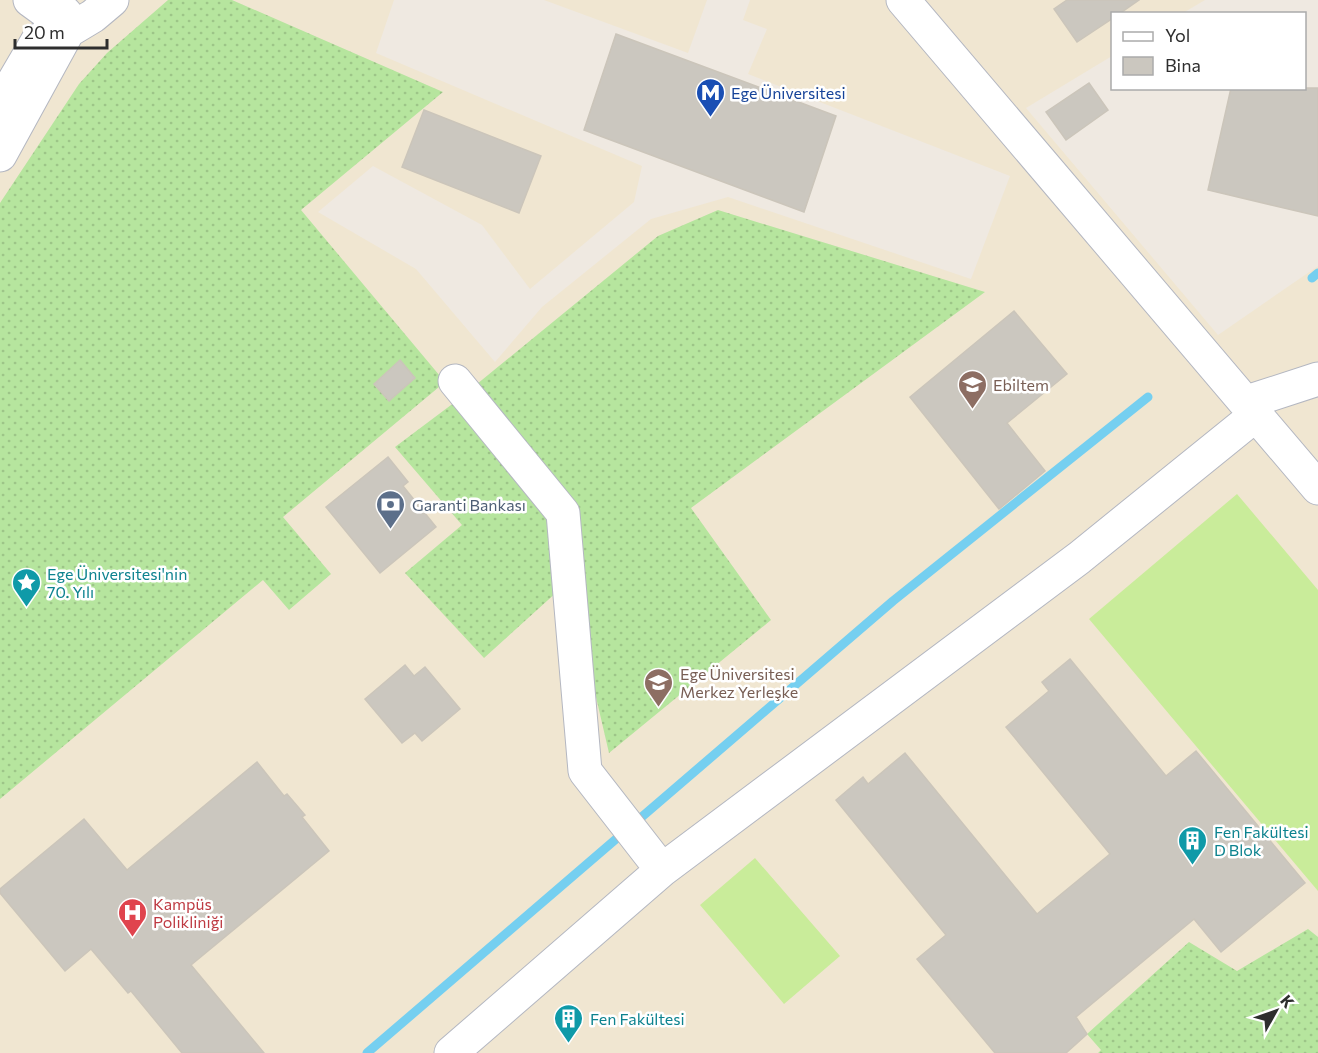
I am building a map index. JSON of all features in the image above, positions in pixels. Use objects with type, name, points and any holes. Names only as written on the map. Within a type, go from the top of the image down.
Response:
[{"type":"street","points":[[53,12],[93,16],[112,0]]},
{"type":"street","points":[[903,0],[1318,488]]},
{"type":"street","points":[[0,105],[53,12]]},
{"type":"street","points":[[0,155],[53,12]]},
{"type":"street","points":[[451,1053],[663,870],[1079,558],[1252,408],[1318,379]]},
{"type":"street","points":[[455,381],[563,513],[585,771],[663,870]]},
{"type":"shaded area","name":"Ege Üniversitesi Merkez Yerleşke","points":[[0,0],[394,0],[376,53],[642,166],[634,202],[530,289],[482,225],[373,166],[318,212],[416,269],[495,362],[542,307],[651,219],[728,197],[971,279],[1010,176],[748,74],[767,29],[743,20],[750,0],[1205,0],[1185,12],[1111,12],[1111,57],[1026,108],[1218,335],[1318,266],[1318,1053],[0,1053]]},
{"type":"shaded area","points":[[544,0],[707,0],[688,53]]},
{"type":"green space","points":[[168,0],[232,0],[443,92],[301,210],[445,382],[283,517],[331,574],[289,610],[263,580],[0,799],[0,203],[79,84],[107,53]]},
{"type":"green space","points":[[718,210],[985,292],[691,508],[771,620],[609,753],[569,581],[484,658],[405,573],[462,525],[395,447],[455,402],[658,236]]},
{"type":"green space","points":[[1237,494],[1318,590],[1318,891],[1089,619]]},
{"type":"green space","points":[[755,858],[840,956],[784,1004],[700,905]]},
{"type":"green space","points":[[1308,929],[1318,937],[1318,1053],[1098,1053],[1101,1050],[1087,1034],[1189,942],[1237,971]]},
{"type":"building","points":[[1067,0],[1139,0],[1122,12],[1111,12],[1111,19],[1077,42],[1054,9]]},
{"type":"building","points":[[616,34],[836,116],[804,212],[584,130]]},
{"type":"building","points":[[1089,83],[1108,110],[1066,140],[1046,112]]},
{"type":"building","points":[[1318,88],[1318,216],[1208,190],[1231,90]]},
{"type":"building","points":[[424,110],[541,156],[519,213],[402,167]]},
{"type":"building","name":"Ebiltem","points":[[1014,311],[1067,374],[1007,423],[1045,471],[999,509],[910,397]]},
{"type":"building","points":[[400,360],[415,378],[389,401],[374,384]]},
{"type":"building","points":[[388,457],[408,482],[403,486],[436,527],[380,573],[326,507]]},
{"type":"building","name":"Fen Fakültesi D Blok","points":[[1070,659],[1166,776],[1196,751],[1305,883],[1221,952],[1194,919],[1076,1017],[1087,1034],[1066,1053],[995,1053],[917,959],[946,935],[836,800],[863,777],[868,784],[905,753],[1037,914],[1110,854],[1006,727],[1049,691],[1042,682]]},
{"type":"building","points":[[405,665],[414,676],[425,667],[460,709],[422,741],[415,733],[402,743],[365,699]]},
{"type":"building","points":[[257,762],[284,796],[287,794],[305,815],[302,817],[329,851],[191,965],[264,1053],[182,1053],[131,991],[128,993],[91,949],[65,971],[0,893],[0,889],[84,819],[127,870]]},
{"type":"waterway","points":[[1312,278],[1318,273]]},
{"type":"waterway","points":[[367,1053],[893,601],[1148,397]]},
{"type":"place","name":"Ege Üniversitesi","points":[[710,118]]},
{"type":"place","name":"Ebiltem","points":[[972,410]]},
{"type":"place","name":"Garanti Bankası","points":[[391,530]]},
{"type":"place","name":"Ege Üniversitesi'nin 70. Yılı","points":[[26,608]]},
{"type":"place","name":"Ege Üniversitesi Merkez Yerleşke","points":[[659,708]]},
{"type":"place","name":"Fen Fakültesi D Blok","points":[[1193,866]]},
{"type":"place","name":"Kampüs Polikliniği","points":[[132,938]]},
{"type":"place","name":"Fen Fakültesi","points":[[569,1044]]}]
